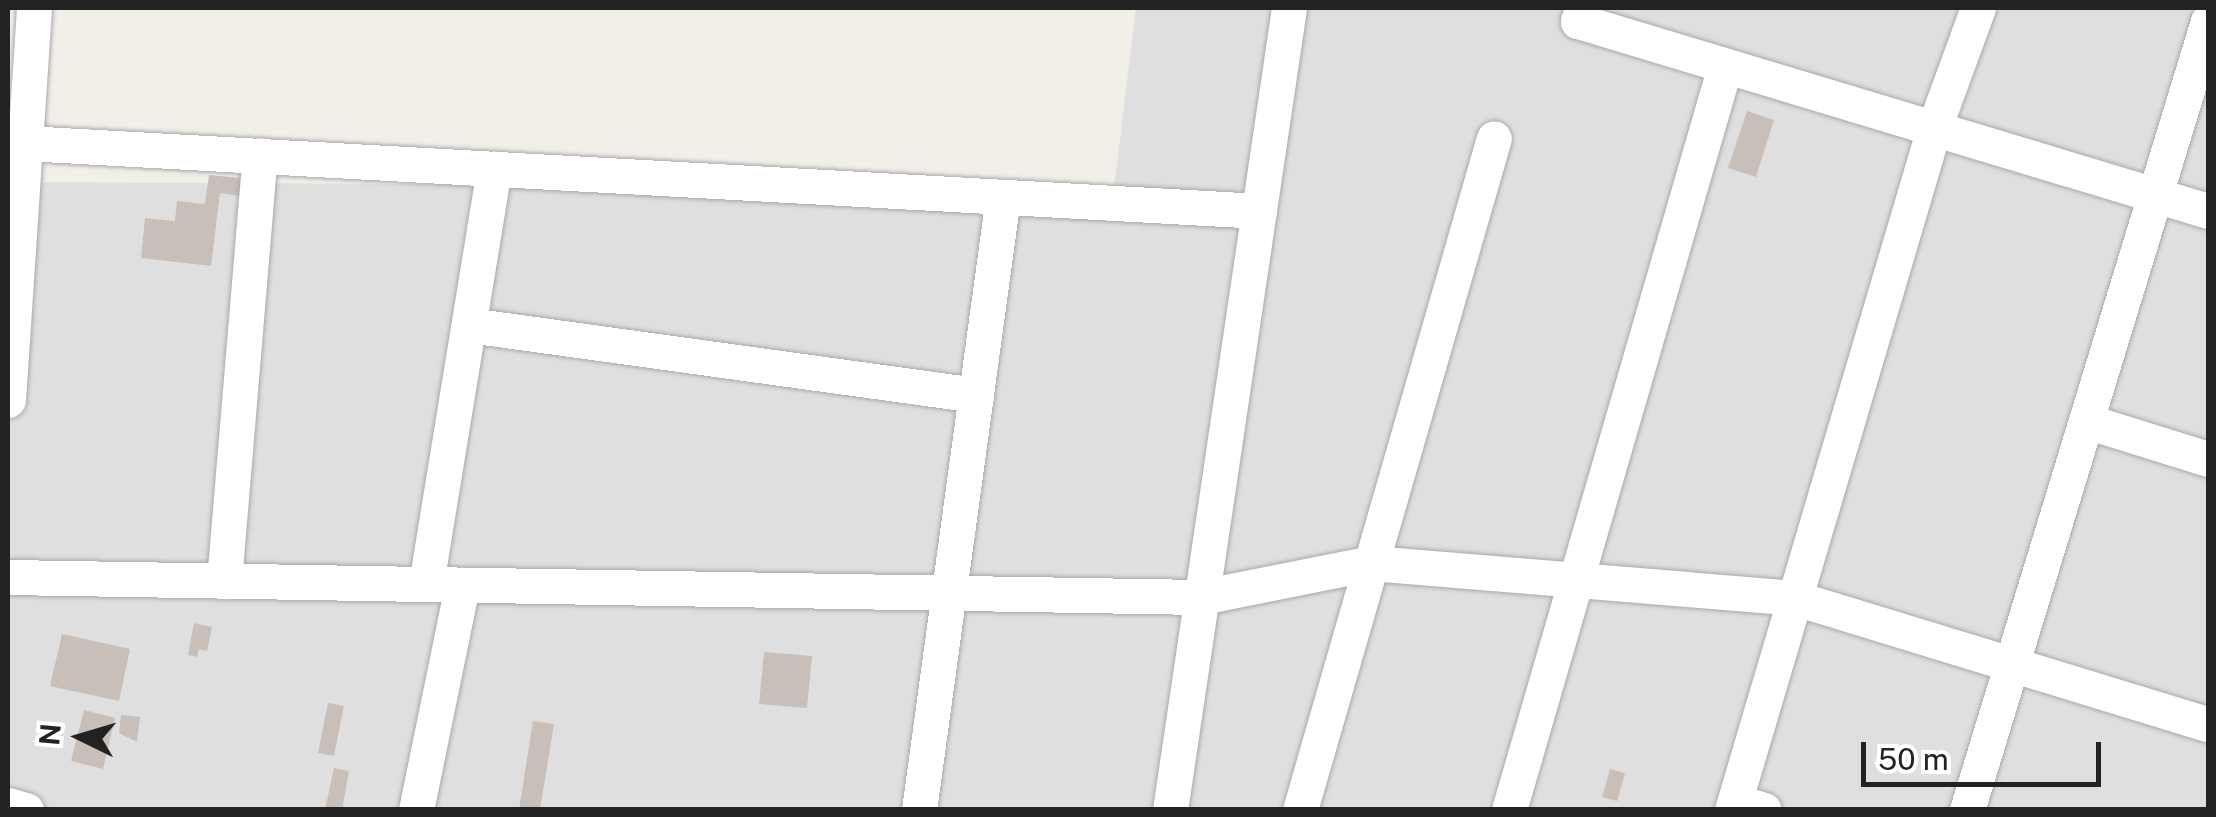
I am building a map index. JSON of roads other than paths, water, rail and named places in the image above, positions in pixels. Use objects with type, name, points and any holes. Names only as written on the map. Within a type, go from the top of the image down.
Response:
[{"type":"street","points":[[8,400],[34,8]]},
{"type":"street","points":[[1170,810],[1289,8]]},
{"type":"street","points":[[1582,8],[1578,22],[2208,211]]},
{"type":"street","points":[[1744,806],[1795,598],[1934,128],[1978,8]]},
{"type":"street","points":[[2192,8],[2208,12]]},
{"type":"street","points":[[1966,810],[2208,22]]},
{"type":"street","points":[[1509,810],[1725,66]]},
{"type":"street","points":[[1300,810],[1494,138]]},
{"type":"street","points":[[25,143],[1258,211]]},
{"type":"street","points":[[224,581],[260,156]]},
{"type":"street","points":[[426,584],[494,170]]},
{"type":"street","points":[[920,810],[1004,197]]},
{"type":"street","points":[[469,325],[976,395]]},
{"type":"street","points":[[2086,421],[2208,459]]},
{"type":"street","points":[[8,576],[1201,597],[1371,563],[1795,598],[2208,724]]},
{"type":"street","points":[[416,810],[462,584]]},
{"type":"street","points":[[8,805],[26,810]]}]
